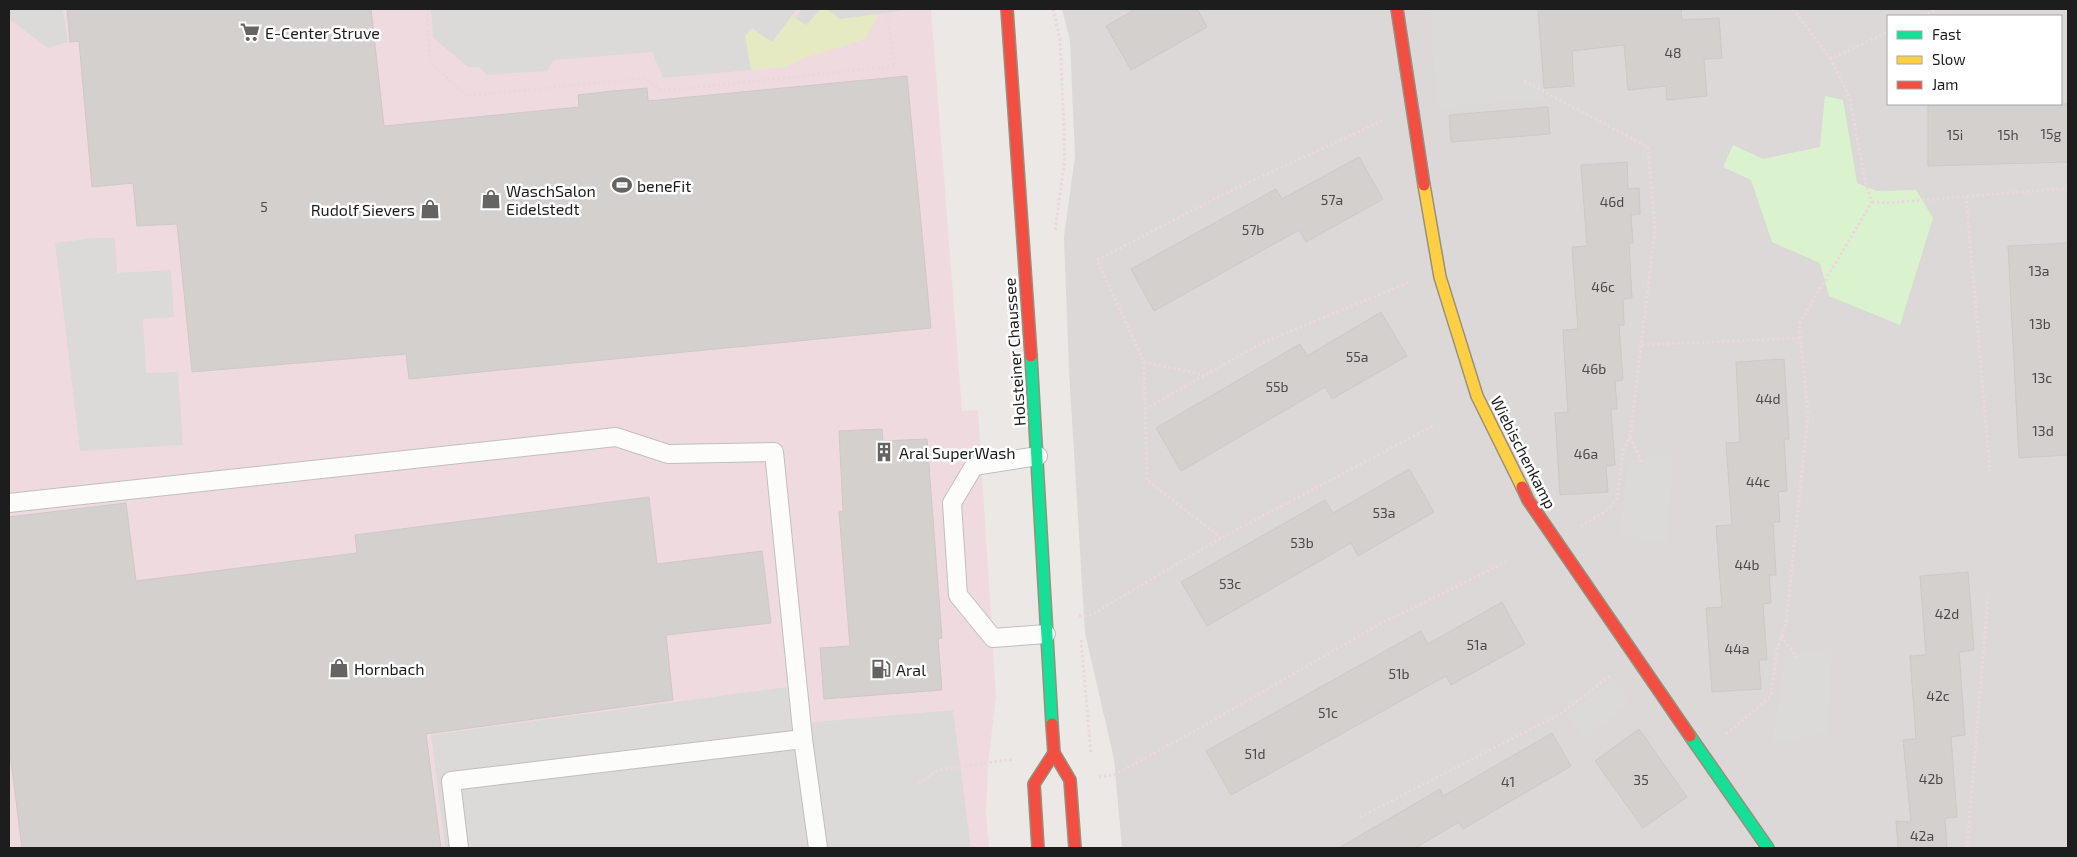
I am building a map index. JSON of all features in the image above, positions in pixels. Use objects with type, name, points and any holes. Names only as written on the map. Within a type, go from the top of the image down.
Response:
[{"type":"main road","name":"Holsteiner Chaussee","points":[[1007,9],[1038,456],[1046,634],[1054,753],[1070,780],[1075,848]]},
{"type":"main road","name":"Wiebischenkamp","points":[[1397,9],[1412,112],[1440,277],[1478,396],[1528,500],[1768,848]]},
{"type":"main road","points":[[1038,848],[1034,784],[1054,753]]},
{"type":"lane","points":[[9,503],[616,437],[668,454],[774,452],[803,739],[818,848]]},
{"type":"lane","points":[[1038,456],[974,466],[952,503],[958,595],[993,638],[1046,634]]},
{"type":"lane","points":[[459,848],[451,781],[803,739]]},
{"type":"path","points":[[427,9],[430,62],[467,96],[646,78],[662,91],[895,66],[886,9]]},
{"type":"path","points":[[1053,9],[1060,39],[1065,157],[1055,236]]},
{"type":"path","points":[[1725,734],[1771,696],[1777,649],[1786,623],[1808,414],[1799,324],[1806,309],[1872,202],[1866,182],[1850,99],[1831,59],[1794,9]]},
{"type":"path","points":[[1925,15],[1939,9]]},
{"type":"path","points":[[1831,59],[1887,32]]},
{"type":"path","points":[[1524,81],[1648,147],[1655,229],[1630,437],[1622,451],[1617,498],[1609,509],[1577,529]]},
{"type":"path","points":[[1221,538],[1147,480],[1144,362],[1097,260],[1226,193],[1384,120]]},
{"type":"path","points":[[1872,202],[1887,203],[2068,188]]},
{"type":"path","points":[[1966,196],[1990,471]]},
{"type":"path","points":[[1145,409],[1262,343],[1411,282]]},
{"type":"path","points":[[1642,345],[1800,338]]},
{"type":"path","points":[[1144,362],[1205,375]]},
{"type":"path","points":[[1079,616],[1091,615],[1221,538],[1433,426]]},
{"type":"path","points":[[1630,437],[1643,464]]},
{"type":"path","points":[[1093,777],[1114,775],[1200,728],[1380,624],[1506,562]]},
{"type":"path","points":[[1967,848],[1988,598]]},
{"type":"path","points":[[1078,606],[1080,626]]},
{"type":"path","points":[[1081,635],[1092,758]]},
{"type":"path","points":[[1781,636],[1798,659]]},
{"type":"path","points":[[1360,817],[1562,713],[1618,669]]},
{"type":"path","points":[[919,783],[938,770],[1054,753]]},
{"type":"shaded area","points":[[9,9],[931,9],[962,411],[978,410],[996,696],[988,765],[986,814],[989,848],[9,848]]},
{"type":"shaded area","points":[[9,9],[63,9],[68,42],[48,48],[9,19]]},
{"type":"shaded area","points":[[431,9],[797,9],[772,42],[752,28],[745,36],[751,70],[663,78],[652,52],[554,60],[547,71],[487,75],[479,67],[468,67],[433,38]]},
{"type":"shaded area","points":[[802,9],[821,9],[806,25],[795,18]]},
{"type":"shaded area","points":[[827,9],[913,9],[840,19]]},
{"type":"shaded area","points":[[1062,9],[2068,9],[2068,848],[1122,848],[1114,759],[1085,633],[1069,371],[1064,237],[1075,156],[1070,41]]},
{"type":"shaded area","points":[[1430,9],[1535,9],[1541,99],[1437,107]]},
{"type":"shaded area","points":[[93,238],[115,238],[117,273],[171,270],[174,317],[143,319],[146,373],[178,372],[183,445],[80,451],[55,243]]},
{"type":"shaded area","points":[[1673,454],[1667,543],[1620,533],[1628,461]]},
{"type":"shaded area","points":[[1831,648],[1829,733],[1772,743],[1786,653]]},
{"type":"shaded area","points":[[1613,678],[1632,701],[1584,739],[1566,716]]},
{"type":"shaded area","points":[[787,687],[792,724],[953,710],[971,848],[445,848],[431,735]]},
{"type":"green space","points":[[821,9],[827,9],[840,19],[873,14],[878,16],[865,39],[798,60],[787,67],[751,70],[745,36],[752,28],[772,42],[792,16],[806,25]]},
{"type":"green space","points":[[1825,96],[1843,100],[1857,183],[1877,191],[1916,190],[1933,218],[1900,325],[1829,296],[1820,263],[1772,242],[1751,180],[1723,167],[1733,145],[1763,159],[1820,147]]},
{"type":"building","points":[[67,9],[371,9],[384,126],[579,107],[578,95],[612,91],[647,88],[648,101],[907,76],[931,328],[409,379],[406,354],[192,372],[177,224],[137,226],[133,183],[92,187],[79,41],[70,42]]},
{"type":"building","points":[[1136,9],[1197,9],[1207,27],[1131,70],[1106,26]]},
{"type":"building","points":[[1538,9],[1681,9],[1682,20],[1719,18],[1722,58],[1704,59],[1707,96],[1667,100],[1666,86],[1628,90],[1624,45],[1572,51],[1574,86],[1544,88]]},
{"type":"building","points":[[2068,104],[2068,162],[1928,166],[1928,105]]},
{"type":"building","points":[[1548,107],[1550,134],[1451,142],[1449,115]]},
{"type":"building","points":[[1359,157],[1383,199],[1306,242],[1299,230],[1154,311],[1131,269],[1276,189],[1282,199]]},
{"type":"building","points":[[1627,162],[1628,189],[1639,188],[1640,214],[1631,215],[1633,243],[1629,243],[1632,298],[1623,299],[1624,325],[1619,325],[1623,380],[1615,381],[1617,409],[1611,409],[1615,465],[1606,466],[1608,492],[1560,495],[1555,413],[1568,412],[1563,330],[1578,329],[1572,247],[1587,246],[1581,165]]},
{"type":"building","points":[[2068,243],[2068,455],[2019,458],[2008,246]]},
{"type":"building","points":[[1381,312],[1407,356],[1332,399],[1325,387],[1181,471],[1156,428],[1300,344],[1307,356]]},
{"type":"building","points":[[1784,359],[1789,439],[1784,439],[1787,491],[1778,492],[1780,522],[1773,522],[1776,575],[1769,575],[1771,603],[1763,604],[1767,660],[1759,660],[1761,689],[1712,692],[1706,608],[1722,607],[1716,526],[1732,525],[1726,443],[1740,442],[1736,362]]},
{"type":"building","points":[[882,429],[883,441],[927,439],[942,638],[938,639],[942,690],[824,699],[820,648],[850,646],[839,512],[843,511],[839,431]]},
{"type":"building","points":[[1409,469],[1434,512],[1358,556],[1351,543],[1207,626],[1181,582],[1325,500],[1333,513]]},
{"type":"building","name":"Hornbach","points":[[649,497],[657,564],[762,551],[771,623],[666,635],[673,700],[426,734],[441,848],[22,848],[9,745],[9,517],[126,503],[136,581],[357,553],[355,535]]},
{"type":"building","points":[[1968,572],[1974,650],[1959,652],[1965,735],[1951,737],[1957,817],[1945,818],[1947,848],[1898,848],[1896,821],[1911,822],[1903,740],[1916,739],[1910,656],[1926,655],[1920,576]]},
{"type":"building","points":[[1502,602],[1525,644],[1451,685],[1446,676],[1231,795],[1206,751],[1421,631],[1428,644]]},
{"type":"building","points":[[1639,729],[1687,797],[1643,828],[1595,761]]},
{"type":"building","points":[[1552,733],[1571,766],[1463,829],[1459,822],[1415,848],[1339,848],[1440,789],[1443,796]]},
{"type":"traffic: fast","points":[[1031,356],[1052,724]]},
{"type":"traffic: fast","points":[[1690,736],[1768,848]]},
{"type":"traffic: slow","points":[[1424,185],[1440,277],[1477,396],[1522,487]]},
{"type":"traffic: jam","points":[[1007,9],[1031,356]]},
{"type":"traffic: jam","points":[[1397,9],[1424,185]]},
{"type":"traffic: jam","points":[[1522,487],[1528,500],[1690,736]]},
{"type":"traffic: jam","points":[[1052,724],[1054,753],[1070,780],[1075,848]]},
{"type":"traffic: jam","points":[[1038,848],[1034,784],[1054,753]]},
{"type":"place","name":"E-Center Struve","points":[[250,32]]},
{"type":"place","name":"beneFit","points":[[622,185]]},
{"type":"place","name":"WaschSalon Eidelstedt","points":[[491,199]]},
{"type":"place","name":"Rudolf Sievers","points":[[430,209]]},
{"type":"place","name":"Aral SuperWash","points":[[884,452]]},
{"type":"place","name":"Hornbach","points":[[339,668]]},
{"type":"place","name":"Aral","points":[[881,669]]}]
